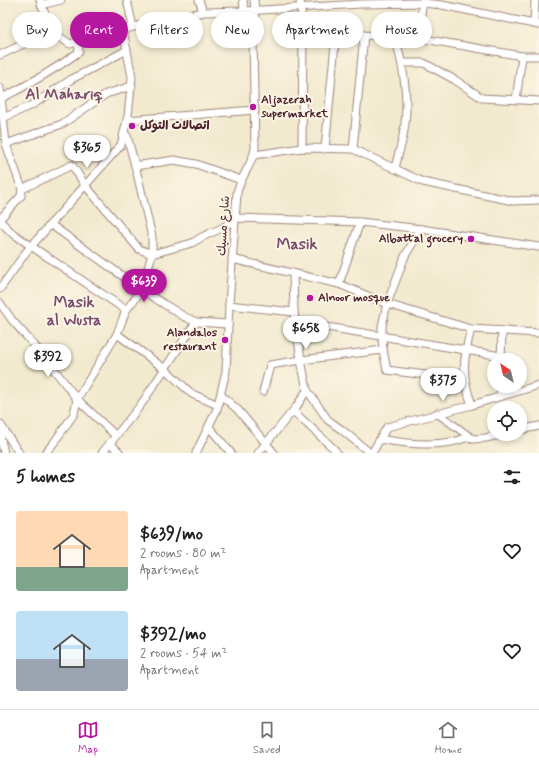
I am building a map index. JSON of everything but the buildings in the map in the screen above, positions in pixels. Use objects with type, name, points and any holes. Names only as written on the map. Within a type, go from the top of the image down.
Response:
[{"type":"street","points":[[40,3],[61,0]]},
{"type":"street","points":[[127,0],[133,27]]},
{"type":"street","points":[[199,0],[203,12],[255,10],[300,3],[423,2],[536,25],[535,0]]},
{"type":"street","points":[[243,0],[244,11]]},
{"type":"street","points":[[244,11],[248,0]]},
{"type":"street","name":"شارع مسيك","points":[[254,0],[255,10]]},
{"type":"street","points":[[422,12],[423,2]]},
{"type":"street","points":[[128,28],[136,26]]},
{"type":"street","points":[[353,150],[364,35],[371,35]]},
{"type":"street","points":[[432,40],[522,56],[539,56]]},
{"type":"street","points":[[0,55],[15,48]]},
{"type":"street","points":[[1,99],[63,64],[79,52],[79,48]]},
{"type":"street","name":"شارع مسيك","points":[[196,453],[218,405],[226,371],[237,193],[241,180],[254,155],[255,148],[253,48]]},
{"type":"street","points":[[302,148],[303,48]]},
{"type":"street","points":[[325,149],[335,48]]},
{"type":"street","points":[[395,169],[403,134],[406,98],[402,63],[398,48]]},
{"type":"street","points":[[0,289],[31,246],[121,145],[127,120],[132,86],[132,76],[127,50],[72,79],[32,105],[3,118]]},
{"type":"street","points":[[516,100],[522,56]]},
{"type":"street","points":[[402,63],[424,63],[455,80],[482,98],[539,101]]},
{"type":"street","points":[[6,144],[62,124],[106,94],[132,86]]},
{"type":"street","points":[[0,88],[6,144],[22,189],[21,196],[0,220],[11,232],[126,310]]},
{"type":"street","points":[[127,120],[255,110]]},
{"type":"street","points":[[45,453],[74,414],[77,399],[117,334],[126,310],[142,290],[152,254],[152,237],[127,136],[124,133]]},
{"type":"street","points":[[254,155],[302,148],[353,150],[423,182],[513,201],[539,200]]},
{"type":"street","points":[[135,166],[174,160],[196,164],[241,180]]},
{"type":"street","points":[[22,189],[72,165],[86,185],[139,249],[152,254],[192,243],[224,227],[235,218],[360,222],[421,229],[539,247]]},
{"type":"street","points":[[339,284],[360,222]]},
{"type":"street","points":[[50,224],[142,290],[183,316],[196,322],[228,324]]},
{"type":"street","points":[[421,229],[405,256],[387,304],[382,326],[383,350],[387,370],[465,379]]},
{"type":"street","points":[[232,259],[339,284],[387,304],[471,329],[539,333]]},
{"type":"street","points":[[293,273],[294,312],[307,390],[328,420],[371,453],[387,427],[436,413],[472,405],[539,384]]},
{"type":"street","points":[[0,303],[12,320],[42,354],[77,399],[116,436]]},
{"type":"street","points":[[229,305],[294,312]]},
{"type":"street","points":[[102,453],[140,406],[196,322]]},
{"type":"street","points":[[296,324],[333,328],[487,355]]},
{"type":"street","points":[[471,329],[465,350],[464,365],[465,379],[472,405]]},
{"type":"street","points":[[501,353],[502,331]]},
{"type":"street","points":[[117,334],[165,369],[192,394],[218,405]]},
{"type":"street","points":[[263,392],[270,365],[383,350]]},
{"type":"street","points":[[258,453],[293,411],[307,390]]},
{"type":"street","points":[[221,395],[238,410],[274,453]]},
{"type":"street","points":[[293,411],[337,453]]},
{"type":"street","points":[[436,413],[473,440],[487,438]]},
{"type":"street","points":[[0,424],[19,453]]},
{"type":"street","points":[[527,429],[539,426]]},
{"type":"street","points":[[209,427],[231,453]]},
{"type":"street","points":[[0,435],[4,453]]},
{"type":"street","points":[[380,439],[399,443],[424,444],[450,442],[469,437]]},
{"type":"street","points":[[110,443],[120,453]]},
{"type":"place","name":"Aljazerah supermarket","points":[[253,107]]},
{"type":"place","name":"اتصالات التوكل","points":[[132,126]]},
{"type":"place","name":"Albattal grocery","points":[[471,239]]},
{"type":"place","name":"Alnoor mosque","points":[[310,298]]},
{"type":"place","name":"Alandalos restaurant","points":[[225,340]]},
{"type":"district","name":"Al Mahariq","points":[[64,94]]},
{"type":"district","name":"Masik","points":[[297,244]]},
{"type":"district","name":"Masik al Wusta","points":[[74,311]]}]
